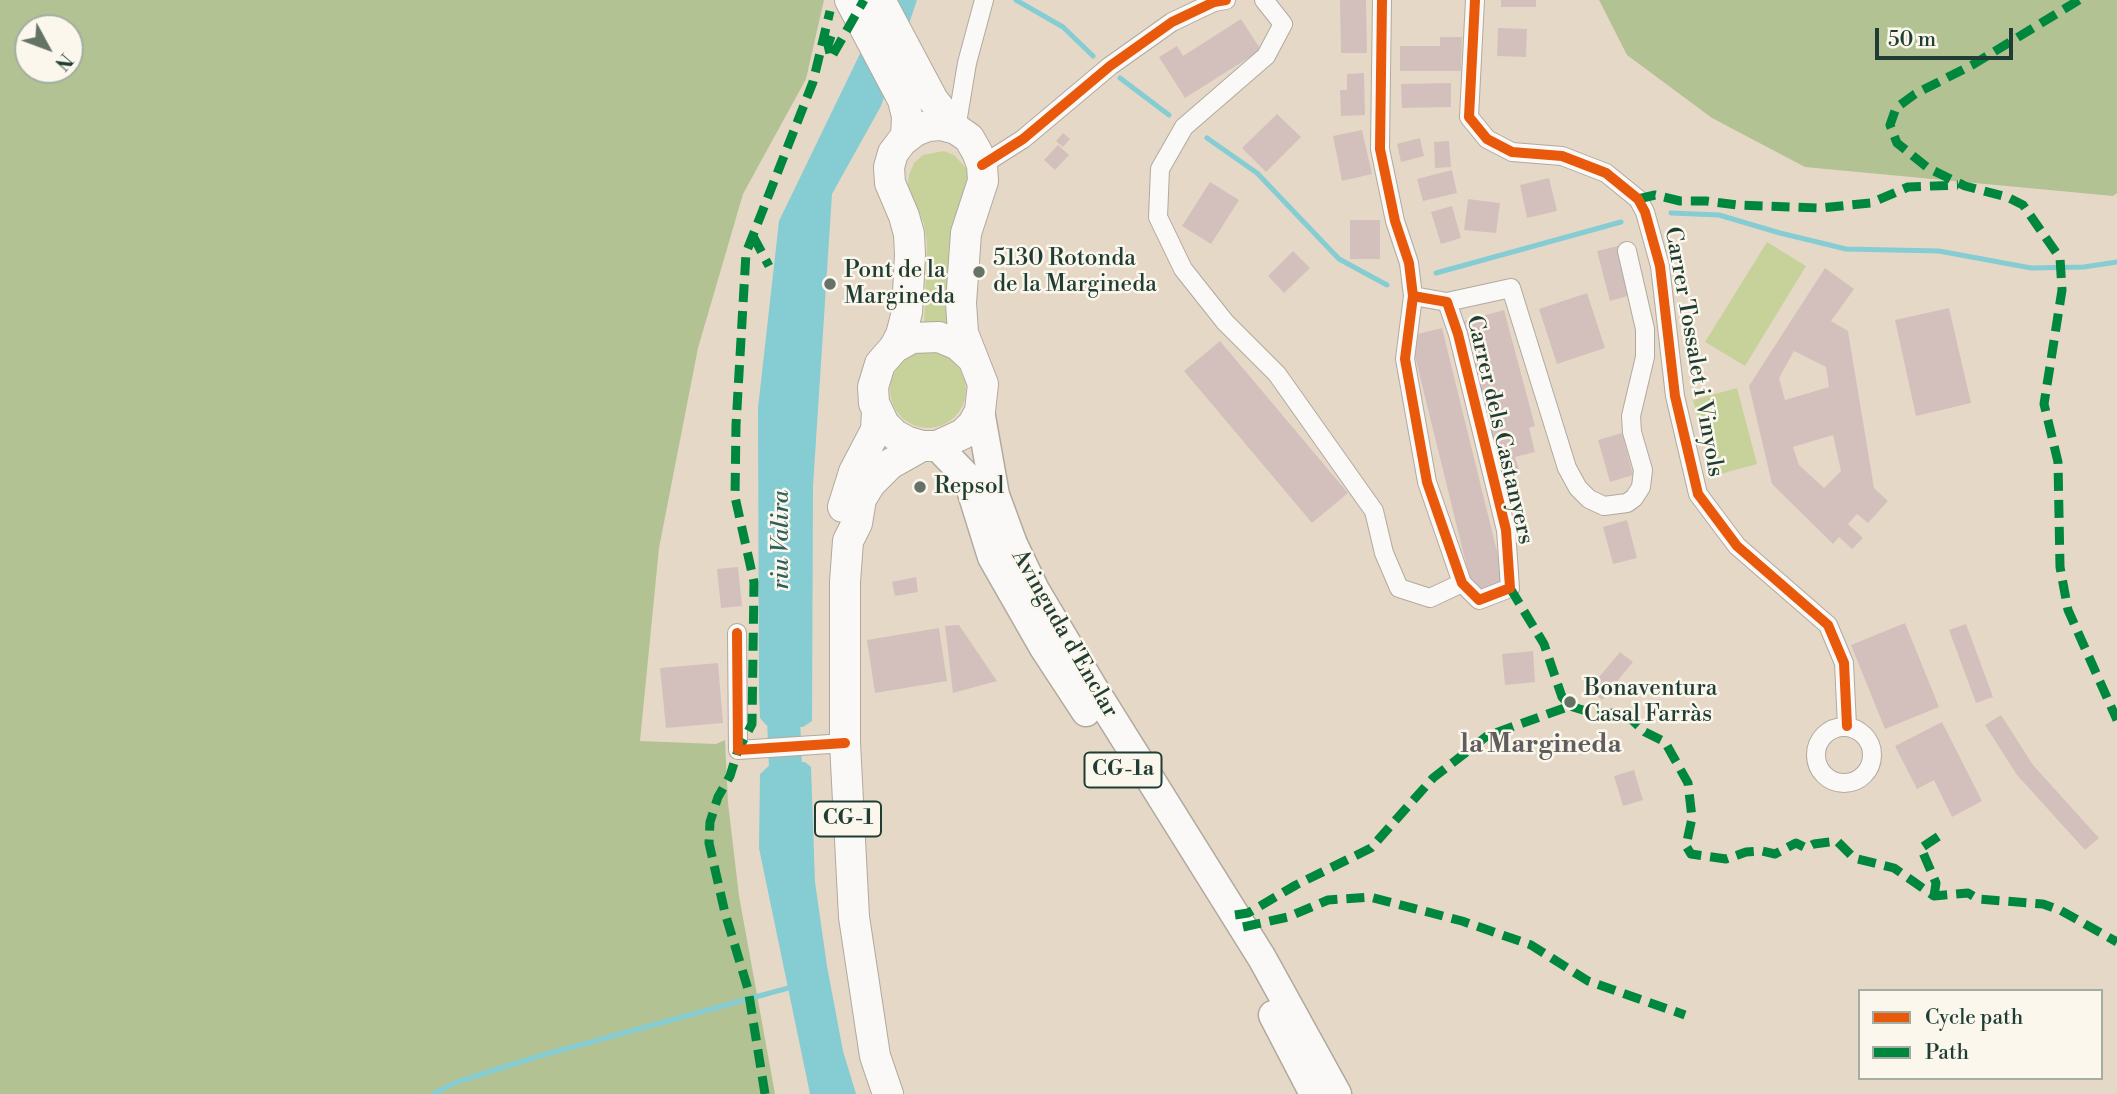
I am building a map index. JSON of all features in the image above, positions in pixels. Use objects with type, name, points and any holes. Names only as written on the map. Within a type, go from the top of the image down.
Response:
[{"type":"highway","points":[[850,0],[900,91],[907,116],[906,138]]},
{"type":"highway","points":[[880,0],[933,100],[956,130]]},
{"type":"highway","points":[[906,138],[928,126],[941,125],[956,130],[969,138],[982,165],[983,181],[966,233],[963,257],[963,332],[983,384],[980,411]]},
{"type":"highway","name":"CG-1","points":[[848,541],[841,523],[843,509],[854,472],[876,430],[874,379],[880,365],[901,335],[907,313],[910,255],[907,225],[890,183],[889,167],[893,153],[906,138]]},
{"type":"highway","points":[[894,348],[918,337],[939,337],[958,345],[973,359]]},
{"type":"highway","points":[[877,411],[884,424],[895,435],[908,442],[930,446]]},
{"type":"highway","name":"CG-1","points":[[888,1094],[876,1056],[853,917],[831,743],[848,541],[857,523],[861,499],[870,484],[890,464],[963,434],[980,411]]},
{"type":"main road","name":"Avinguda d'Enclar","points":[[980,411],[995,495],[1013,544],[1035,590],[1099,698],[1262,958],[1337,1094]]},
{"type":"main road","name":"Avinguda d'Enclar","points":[[930,446],[967,477],[992,557],[1044,648],[1217,916],[1262,994],[1314,1094]]},
{"type":"street","points":[[956,130],[967,63],[984,0]]},
{"type":"street","points":[[982,165],[1023,139],[1110,66],[1172,22],[1214,2],[1226,0]]},
{"type":"street","points":[[1264,0],[1283,24],[1266,56],[1184,127],[1160,169],[1158,217],[1183,269],[1225,322],[1277,374],[1374,511],[1384,553],[1399,588],[1430,598],[1462,583],[1427,482],[1405,359],[1413,296],[1409,263],[1395,221],[1380,149],[1382,0]]},
{"type":"street","name":"Carrer Tossalet i Vinyols","points":[[1475,0],[1469,117],[1487,139],[1512,152],[1562,156],[1606,173],[1638,198],[1645,212],[1660,266],[1675,396],[1698,494],[1737,546],[1828,625],[1844,663],[1847,726]]},
{"type":"street","points":[[1447,302],[1511,288],[1567,468],[1578,488],[1589,499],[1604,506],[1627,503],[1634,498],[1641,486],[1643,470],[1632,432],[1631,416],[1646,357],[1645,329],[1627,251]]},
{"type":"street","name":"Carrer dels Castanyers","points":[[1413,296],[1447,302],[1458,334],[1506,530],[1510,588],[1479,600],[1462,583]]},
{"type":"street","points":[[737,633],[738,750],[831,743]]},
{"type":"green space","points":[[0,0],[824,0],[806,79],[743,194],[698,348],[659,548],[640,741],[716,744],[725,740],[728,803],[739,896],[775,1094],[0,1094]]},
{"type":"green space","points":[[1599,0],[2117,0],[2117,193],[2113,196],[1805,167],[1712,118],[1627,55]]},
{"type":"green space","points":[[944,151],[954,155],[966,168],[969,186],[949,243],[946,326],[924,327],[927,243],[924,224],[908,186],[909,175],[914,163],[923,155]]},
{"type":"green space","points":[[1767,242],[1806,266],[1745,366],[1705,342]]},
{"type":"green space","points":[[928,352],[943,355],[955,363],[963,375],[966,390],[963,405],[955,417],[943,425],[928,428],[913,425],[901,417],[893,405],[890,390],[893,375],[901,363],[913,355]]},
{"type":"green space","points":[[1737,388],[1757,464],[1713,476],[1693,400]]},
{"type":"water","points":[[874,0],[917,0],[881,106],[832,194],[813,486],[812,721],[803,727],[766,725],[760,718],[759,692],[758,408],[779,221],[870,33]]},
{"type":"water","points":[[805,762],[811,767],[815,882],[827,966],[843,1051],[856,1094],[810,1094],[759,848],[760,774],[772,763]]},
{"type":"building","points":[[1340,0],[1366,0],[1367,53],[1341,53]]},
{"type":"building","points":[[1501,0],[1536,0],[1536,7],[1501,7]]},
{"type":"building","points":[[1241,19],[1261,50],[1185,98],[1159,57],[1177,46],[1183,56]]},
{"type":"building","points":[[1498,28],[1527,29],[1526,57],[1497,56]]},
{"type":"building","points":[[1440,37],[1462,37],[1461,71],[1400,71],[1400,46],[1440,46]]},
{"type":"building","points":[[1364,73],[1365,115],[1341,116],[1340,90],[1347,90],[1347,74]]},
{"type":"building","points":[[1451,83],[1451,107],[1402,108],[1401,84]]},
{"type":"building","points":[[1277,114],[1301,137],[1266,172],[1242,148]]},
{"type":"building","points":[[1362,130],[1372,174],[1342,181],[1333,136]]},
{"type":"building","points":[[1063,133],[1070,139],[1063,147],[1056,141]]},
{"type":"building","points":[[1420,138],[1424,156],[1401,162],[1397,144]]},
{"type":"building","points":[[1449,141],[1451,167],[1435,168],[1434,142]]},
{"type":"building","points":[[1058,145],[1069,155],[1055,170],[1044,160]]},
{"type":"building","points":[[1452,170],[1457,193],[1423,201],[1417,179]]},
{"type":"building","points":[[1549,178],[1557,211],[1527,218],[1520,185]]},
{"type":"building","points":[[1210,182],[1239,200],[1211,244],[1182,226]]},
{"type":"building","points":[[1468,199],[1500,203],[1496,233],[1464,230]]},
{"type":"building","points":[[1452,206],[1461,238],[1441,244],[1431,212]]},
{"type":"building","points":[[1350,220],[1380,220],[1380,259],[1350,259]]},
{"type":"building","points":[[1618,246],[1631,295],[1610,301],[1597,251]]},
{"type":"building","points":[[1293,251],[1310,268],[1284,293],[1268,276]]},
{"type":"building","points":[[1825,268],[1854,289],[1831,321],[1848,331],[1874,488],[1888,501],[1868,523],[1857,514],[1848,524],[1863,538],[1852,549],[1839,537],[1833,544],[1772,484],[1749,386]],"holes":[[[1794,351],[1826,367],[1829,387],[1785,400],[1779,378]],[[1833,435],[1841,471],[1824,488],[1799,465],[1793,447]]]},
{"type":"building","points":[[1587,293],[1605,348],[1557,364],[1539,309]]},
{"type":"building","points":[[1949,308],[1971,403],[1916,416],[1895,320]]},
{"type":"building","points":[[1504,310],[1535,426],[1529,428],[1535,452],[1515,457],[1520,473],[1502,478],[1460,322]]},
{"type":"building","points":[[1442,328],[1505,584],[1473,592],[1410,336]]},
{"type":"building","points":[[1220,341],[1348,493],[1312,523],[1184,371]]},
{"type":"building","points":[[1622,433],[1633,475],[1610,482],[1598,440]]},
{"type":"building","points":[[1627,520],[1637,558],[1613,564],[1603,527]]},
{"type":"building","points":[[738,567],[742,606],[721,608],[717,569]]},
{"type":"building","points":[[916,577],[918,592],[895,596],[892,582]]},
{"type":"building","points":[[1905,623],[1939,707],[1885,729],[1851,645]]},
{"type":"building","points":[[1966,624],[1993,697],[1976,703],[1949,630]]},
{"type":"building","points":[[959,625],[997,681],[953,693],[945,626]]},
{"type":"building","points":[[939,628],[947,681],[875,693],[867,640]]},
{"type":"building","points":[[1533,651],[1535,682],[1505,685],[1502,654]]},
{"type":"building","points":[[1620,652],[1633,662],[1602,700],[1589,689]]},
{"type":"building","points":[[718,663],[723,723],[666,728],[660,668]]},
{"type":"building","points":[[2001,715],[2033,765],[2099,838],[2085,850],[2017,775],[1985,725]]},
{"type":"building","points":[[1942,722],[1982,801],[1952,817],[1934,780],[1917,789],[1895,746]]},
{"type":"building","points":[[1634,770],[1643,800],[1623,806],[1614,776]]},
{"type":"waterway","points":[[1016,0],[1063,27],[1093,56]]},
{"type":"waterway","points":[[1120,78],[1169,115]]},
{"type":"waterway","points":[[1207,138],[1257,173],[1339,259],[1387,285]]},
{"type":"waterway","points":[[1671,213],[1719,215],[1846,249],[1939,251],[2031,268],[2084,267],[2117,262]]},
{"type":"waterway","points":[[1436,273],[1621,222]]},
{"type":"waterway","name":"riu Valira","points":[[782,681],[787,806]]},
{"type":"waterway","points":[[433,1094],[457,1082],[536,1057],[792,987]]},
{"type":"marked path","points":[[831,36],[828,45],[831,58],[864,0]]},
{"type":"marked path","points":[[2079,0],[1974,64],[1915,94],[1896,108],[1890,125],[1897,143],[1928,168],[1965,186],[2007,197],[2023,205],[2060,258],[2062,290],[2044,404],[2058,462],[2060,567],[2068,610],[2117,720]]},
{"type":"marked path","points":[[765,1094],[748,989],[725,913],[709,843],[710,822],[738,750],[752,724],[754,582],[735,497],[736,425],[746,253],[813,82],[830,11]]},
{"type":"marked path","points":[[1638,199],[1655,195],[1680,201],[1820,208],[1871,203],[1908,187],[1958,185]]},
{"type":"marked path","points":[[753,236],[769,266]]},
{"type":"marked path","points":[[1510,588],[1544,644],[1562,697],[1570,706],[1596,714],[1616,713],[1631,719],[1645,732],[1665,742],[1688,783],[1692,818],[1686,846],[1691,854],[1726,859],[1746,852],[1775,854],[1796,843],[1806,848],[1814,844],[1837,841],[1854,858],[1894,868],[1934,896],[1968,893],[1978,899],[2043,904],[2060,910],[2117,942]]},
{"type":"marked path","points":[[1235,915],[1248,913],[1296,885],[1371,848],[1433,778],[1487,736],[1570,706]]},
{"type":"marked path","points":[[1934,896],[1936,883],[1921,848],[1945,832]]},
{"type":"marked path","points":[[1243,927],[1288,917],[1328,900],[1370,897],[1462,921],[1531,945],[1588,981],[1685,1015]]},
{"type":"cycle path","points":[[982,165],[1023,139],[1110,66],[1172,22],[1214,2],[1226,0]]},
{"type":"cycle path","points":[[1382,0],[1380,149],[1395,221],[1409,263],[1413,296],[1405,359],[1427,482],[1462,583],[1479,600],[1510,588],[1506,530],[1458,334],[1447,302],[1413,296]]},
{"type":"cycle path","points":[[1475,0],[1469,117],[1487,139],[1512,152],[1562,156],[1606,173],[1638,199],[1645,212],[1660,266],[1675,396],[1698,494],[1737,546],[1828,625],[1844,663],[1847,726]]},
{"type":"cycle path","points":[[737,633],[738,750],[845,743]]},
{"type":"place","name":"5130 Rotonda de la Margineda","points":[[979,272]]},
{"type":"place","name":"Pont de la Margineda","points":[[830,284]]},
{"type":"place","name":"Repsol","points":[[920,487]]},
{"type":"place","name":"Bonaventura Casal Farràs","points":[[1570,702]]},
{"type":"district","name":"la Margineda","points":[[1541,746]]}]
